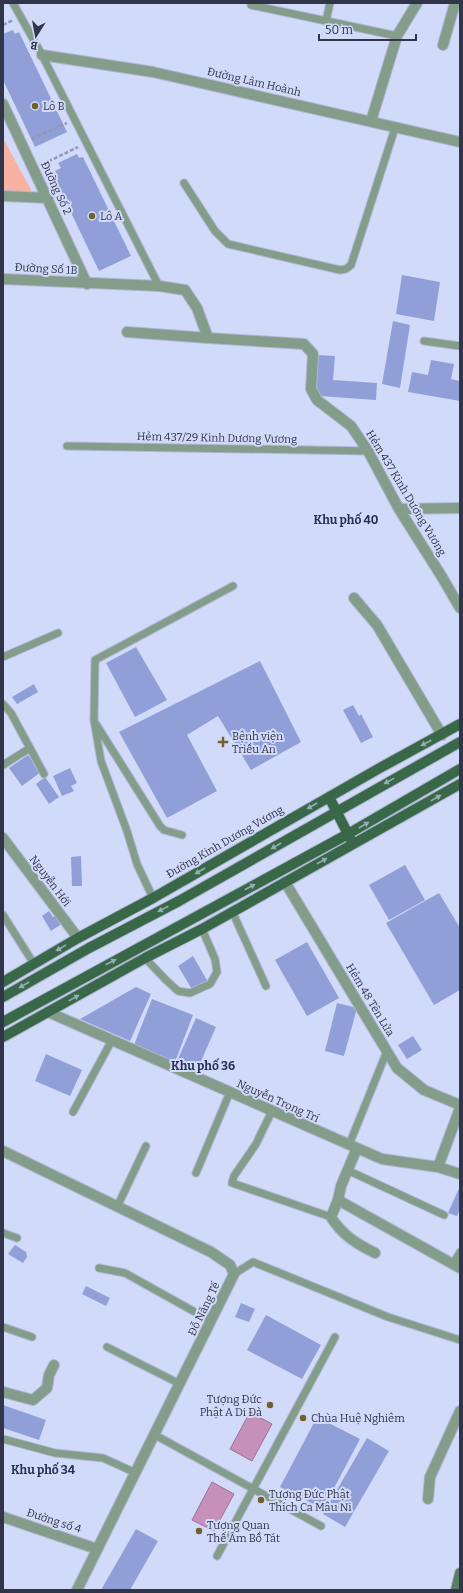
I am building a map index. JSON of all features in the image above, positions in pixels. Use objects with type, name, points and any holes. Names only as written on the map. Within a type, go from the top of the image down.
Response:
[{"type":"main road","name":"Đường Kinh Dương Vương","points":[[3,982],[78,938],[153,898],[460,724]]},
{"type":"main road","points":[[3,998],[89,948],[179,901],[460,742]]},
{"type":"main road","points":[[3,1022],[348,834],[460,768]]},
{"type":"main road","points":[[3,1037],[145,958],[202,929],[460,784]]},
{"type":"main road","points":[[329,797],[353,843]]},
{"type":"main road","points":[[278,871],[285,882]]},
{"type":"main road","points":[[34,1004],[48,1012]]},
{"type":"street","points":[[371,121],[397,36],[418,3]]},
{"type":"street","points":[[443,45],[455,3]]},
{"type":"street","name":"Đường Lâm Hoành","points":[[42,55],[153,72],[460,142]]},
{"type":"street","name":"Đường Số 2","points":[[3,104],[87,284]]},
{"type":"street","points":[[3,196],[48,198]]},
{"type":"street","name":"Đường Số 1B","points":[[3,279],[87,284]]},
{"type":"street","points":[[87,284],[159,286],[185,290],[197,308],[208,338]]},
{"type":"street","name":"Hẻm 437 Kinh Dương Vương","points":[[127,332],[304,344],[313,354],[311,389],[317,400],[351,426],[368,451],[399,509],[460,606]]},
{"type":"street","points":[[399,509],[460,508]]},
{"type":"street","points":[[354,598],[377,625],[442,735]]},
{"type":"street","name":"Nguyễn Hới","points":[[3,838],[78,938]]},
{"type":"street","name":"Hẻm 48 Tên Lửa","points":[[285,882],[397,1068],[424,1090],[460,1105]]},
{"type":"street","name":"Nguyễn Trọng Trí","points":[[48,1012],[382,1159],[438,1167],[460,1174]]},
{"type":"street","points":[[438,1167],[460,1108]]},
{"type":"street","points":[[353,1146],[338,1200],[331,1217],[338,1227],[355,1243],[375,1253]]},
{"type":"street","name":"Đỗ Năng Tế","points":[[3,1151],[211,1252],[230,1265],[234,1274],[77,1590]]},
{"type":"street","points":[[338,1200],[457,1266]]},
{"type":"street","points":[[3,1392],[33,1400],[47,1388],[49,1375],[54,1366]]},
{"type":"street","points":[[428,1498],[430,1477],[460,1411]]},
{"type":"street","name":"Đường số 4","points":[[3,1517],[97,1549]]},
{"type":"street","points":[[456,1590],[460,1573]]},
{"type":"lane","points":[[13,3],[42,55],[159,286]]},
{"type":"lane","points":[[326,21],[330,3]]},
{"type":"lane","points":[[251,5],[397,36]]},
{"type":"lane","points":[[184,183],[215,231],[228,244],[340,270],[346,269],[351,265],[395,128]]},
{"type":"lane","points":[[424,341],[460,346]]},
{"type":"lane","name":"Hẻm 437/29 Kinh Dương Vương","points":[[67,446],[368,451]]},
{"type":"lane","points":[[153,898],[137,864],[127,831],[101,761],[94,720],[95,660],[233,586]]},
{"type":"lane","points":[[3,658],[58,633]]},
{"type":"lane","points":[[3,704],[10,713],[44,774]]},
{"type":"lane","points":[[94,720],[160,826],[164,830],[182,835]]},
{"type":"lane","points":[[3,765],[30,748]]},
{"type":"lane","points":[[232,911],[266,986]]},
{"type":"lane","points":[[3,915],[34,964]]},
{"type":"lane","points":[[145,958],[178,991],[190,993],[210,984],[217,972],[215,959],[202,929]]},
{"type":"lane","points":[[73,1112],[112,1040]]},
{"type":"lane","points":[[353,1146],[387,1051]]},
{"type":"lane","points":[[196,1173],[230,1092]]},
{"type":"lane","points":[[272,1111],[256,1144],[234,1176],[232,1183],[331,1217]]},
{"type":"lane","points":[[116,1207],[146,1146]]},
{"type":"lane","points":[[347,1170],[444,1215]]},
{"type":"lane","points":[[3,1233],[17,1238]]},
{"type":"lane","points":[[457,1266],[460,1252]]},
{"type":"lane","points":[[234,1274],[254,1262],[388,1317],[460,1340]]},
{"type":"lane","points":[[99,1268],[125,1273],[211,1320]]},
{"type":"lane","points":[[3,1327],[32,1337]]},
{"type":"lane","points":[[217,1556],[335,1337]]},
{"type":"lane","points":[[107,1347],[180,1384]]},
{"type":"lane","points":[[155,1435],[322,1526]]},
{"type":"lane","points":[[3,1439],[55,1453],[103,1458],[136,1473]]},
{"type":"path","points":[[22,144],[74,119]]},
{"type":"path","points":[[34,169],[86,143]]},
{"type":"shaded area","points":[[3,138],[31,190],[27,195],[3,193]]},
{"type":"shaded area","points":[[250,1412],[272,1424],[252,1461],[230,1449]]},
{"type":"shaded area","points":[[212,1482],[234,1494],[214,1531],[192,1520]]},
{"type":"building","name":"Lô B","points":[[13,30],[15,34],[19,32],[67,132],[35,147],[3,80],[3,34]]},
{"type":"building","name":"Lô A","points":[[77,154],[79,158],[83,157],[131,256],[99,271],[53,175],[57,174],[55,171],[61,168],[58,163]]},
{"type":"building","points":[[402,275],[440,282],[434,321],[396,314]]},
{"type":"building","points":[[393,321],[410,325],[400,388],[382,384]]},
{"type":"building","points":[[317,355],[335,356],[333,380],[377,383],[376,400],[319,396],[315,391]]},
{"type":"building","points":[[431,360],[454,364],[451,379],[460,381],[460,401],[408,392],[412,372],[428,375]]},
{"type":"building","points":[[136,647],[167,700],[135,717],[106,663]]},
{"type":"building","name":"Bệnh viện Triều An","points":[[260,661],[301,742],[251,770],[218,716],[187,735],[217,791],[167,818],[119,732]]},
{"type":"building","points":[[34,684],[38,692],[17,704],[12,697]]},
{"type":"building","points":[[353,705],[359,716],[361,714],[373,737],[361,743],[343,710]]},
{"type":"building","points":[[28,755],[41,772],[22,786],[9,768]]},
{"type":"building","points":[[70,768],[77,783],[71,786],[74,791],[62,796],[53,776]]},
{"type":"building","points":[[45,777],[59,797],[49,804],[36,784]]},
{"type":"building","points":[[81,856],[82,886],[72,886],[71,857]]},
{"type":"building","points":[[405,865],[425,900],[389,920],[369,885]]},
{"type":"building","points":[[439,893],[460,928],[460,990],[434,1005],[386,923]]},
{"type":"building","points":[[49,911],[53,917],[57,914],[63,923],[51,931],[42,916]]},
{"type":"building","points":[[307,942],[339,998],[307,1016],[275,960]]},
{"type":"building","points":[[193,956],[208,982],[193,991],[178,966]]},
{"type":"building","points":[[136,987],[151,994],[130,1041],[80,1019]]},
{"type":"building","points":[[152,999],[193,1015],[175,1062],[134,1045]]},
{"type":"building","points":[[337,1003],[357,1008],[344,1056],[325,1051]]},
{"type":"building","points":[[196,1018],[216,1027],[198,1068],[178,1059]]},
{"type":"building","points":[[413,1036],[422,1050],[407,1059],[398,1045]]},
{"type":"building","points":[[46,1054],[82,1070],[70,1096],[35,1081]]},
{"type":"building","points":[[460,1186],[460,1209],[457,1216],[448,1213]]},
{"type":"building","points":[[15,1245],[26,1252],[27,1257],[23,1263],[8,1254]]},
{"type":"building","points":[[86,1286],[110,1298],[106,1306],[82,1294]]},
{"type":"building","points":[[241,1303],[255,1309],[249,1322],[235,1317]]},
{"type":"building","points":[[266,1315],[321,1345],[302,1379],[247,1350]]},
{"type":"building","points":[[3,1405],[46,1420],[39,1440],[3,1428]]},
{"type":"building","points":[[317,1417],[360,1439],[323,1509],[280,1487]]},
{"type":"building","points":[[367,1438],[389,1451],[345,1527],[323,1514]]},
{"type":"building","points":[[136,1529],[158,1541],[130,1590],[101,1590]]},
{"type":"place","name":"Lô B","points":[[35,106]]},
{"type":"place","name":"Lô A","points":[[92,216]]},
{"type":"place","name":"Bệnh viện Triều An","points":[[223,742]]},
{"type":"place","name":"Tượng Đức Phật A Di Đà","points":[[270,1405]]},
{"type":"place","name":"Chùa Huệ Nghiêm","points":[[303,1418]]},
{"type":"place","name":"Tượng Đức Phật Thích Ca Mâu Ni","points":[[261,1500]]},
{"type":"place","name":"Tượng Quan Thế Âm Bồ Tát","points":[[199,1531]]},
{"type":"district","name":"Khu phố 40","points":[[346,520]]},
{"type":"district","name":"Khu phố 36","points":[[203,1066]]},
{"type":"district","name":"Khu phố 34","points":[[43,1470]]}]
